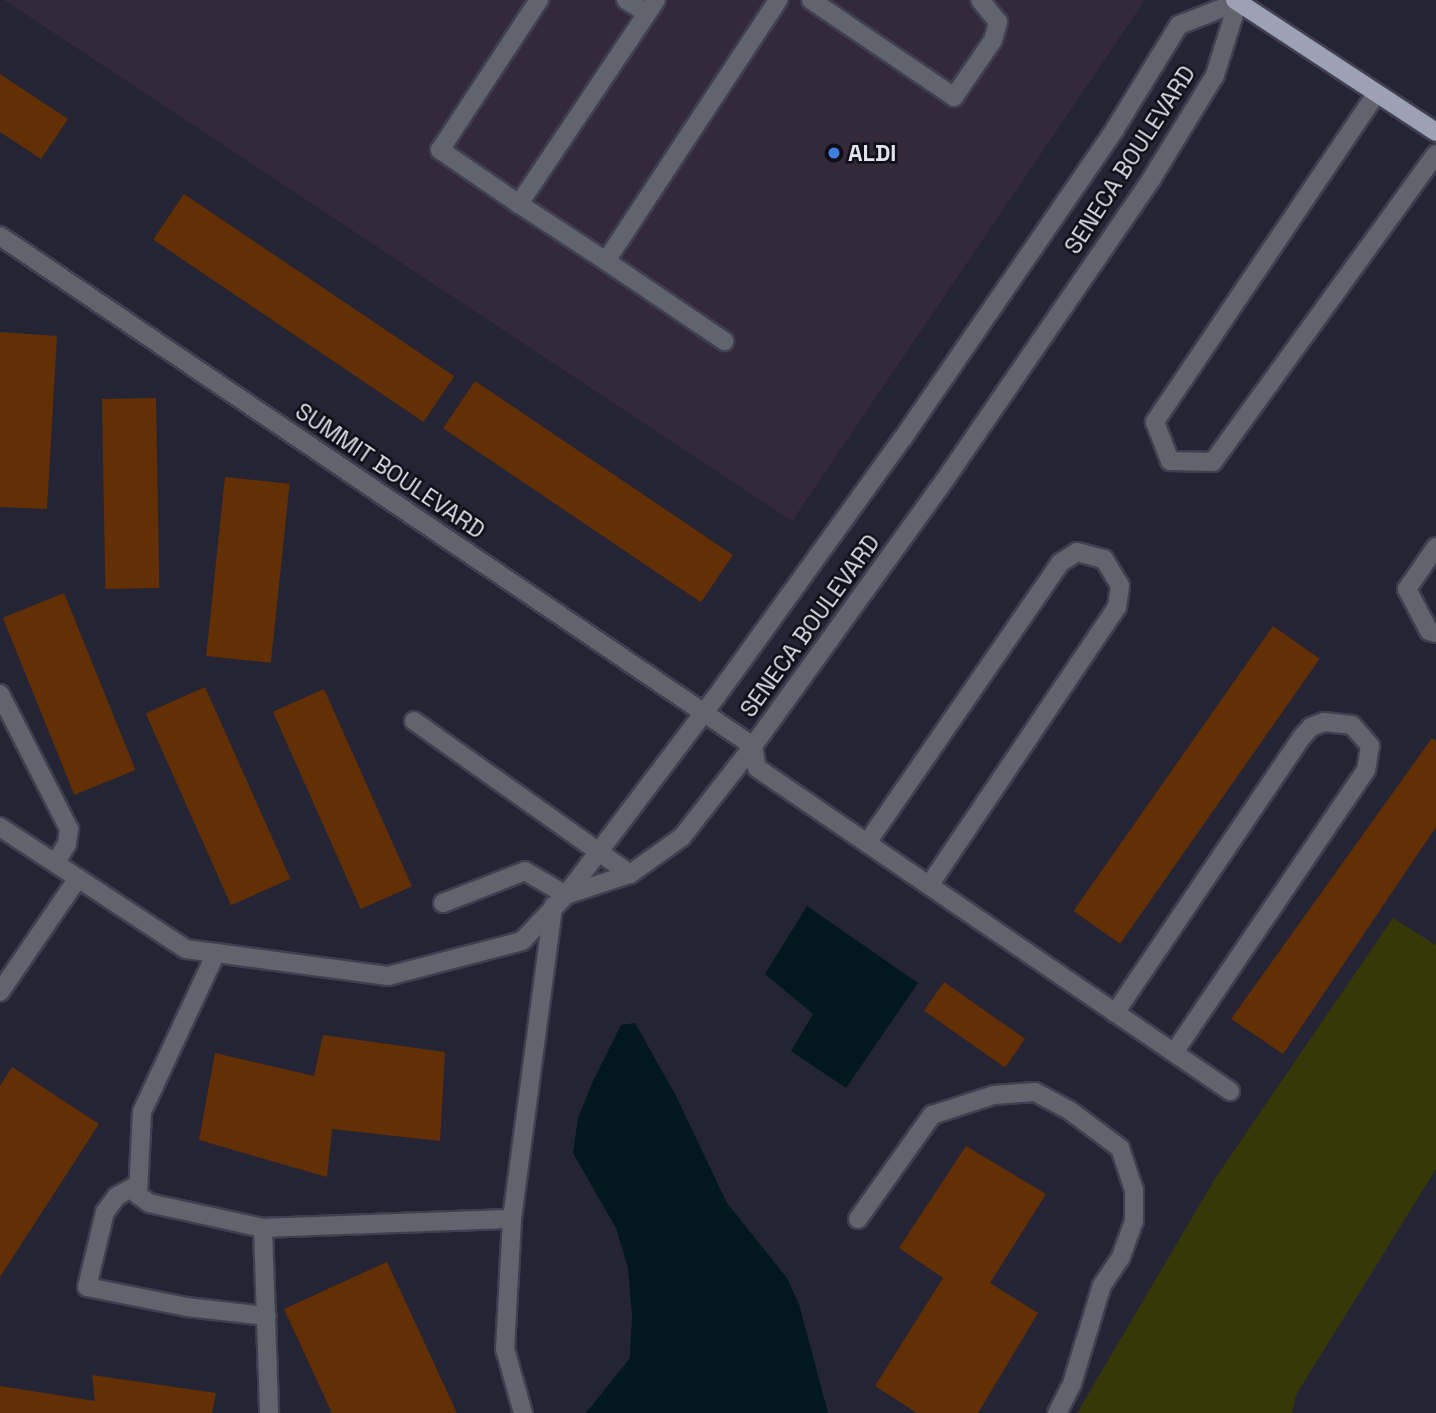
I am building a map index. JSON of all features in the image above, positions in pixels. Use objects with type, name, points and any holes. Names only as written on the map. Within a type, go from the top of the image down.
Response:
[{"type":"main road","points":[[1236,1],[1436,132]]},
{"type":"street","points":[[539,0],[440,150],[724,341]]},
{"type":"street","points":[[519,204],[651,7],[626,0]]},
{"type":"street","points":[[606,261],[778,0]]},
{"type":"street","points":[[811,0],[954,97],[993,40],[998,22],[980,0]]},
{"type":"street","name":"SENECA BOULEVARD","points":[[0,827],[186,949],[388,976],[522,941],[599,852],[704,713],[903,438],[1115,129],[1179,25],[1236,1]]},
{"type":"street","name":"SENECA BOULEVARD","points":[[560,900],[630,874],[682,837],[753,746],[940,487],[1152,178],[1215,75],[1236,1]]},
{"type":"street","points":[[1376,94],[1155,422],[1170,461],[1213,462],[1436,154]]},
{"type":"street","name":"SUMMIT BOULEVARD","points":[[0,236],[753,746]]},
{"type":"street","points":[[1436,547],[1407,589],[1429,631],[1436,633]]},
{"type":"street","points":[[867,843],[1065,557],[1088,552],[1104,559],[1120,586],[1116,607],[929,886]]},
{"type":"street","points":[[0,694],[69,829],[67,844],[55,863]]},
{"type":"street","points":[[414,721],[630,874]]},
{"type":"street","points":[[1115,1013],[1302,737],[1311,727],[1324,722],[1352,725],[1370,746],[1366,770],[1174,1052]]},
{"type":"street","points":[[753,746],[757,768],[1230,1091]]},
{"type":"street","points":[[443,903],[526,871],[560,900],[512,1219],[505,1349],[523,1413]]},
{"type":"street","points":[[0,992],[78,878]]},
{"type":"street","points":[[216,953],[142,1112],[138,1195],[149,1203],[263,1228],[512,1219]]},
{"type":"street","points":[[858,1219],[932,1115],[993,1095],[1035,1092],[1069,1110],[1120,1148],[1134,1190],[1135,1221],[1121,1257],[1102,1285],[1072,1384],[1057,1413]]},
{"type":"street","points":[[137,1185],[117,1196],[105,1212],[87,1287],[187,1307],[266,1316]]},
{"type":"street","points":[[263,1228],[269,1413]]},
{"type":"shaded area","points":[[4,0],[1145,0],[792,521]]},
{"type":"shaded area","points":[[1393,918],[1436,945],[1436,1169],[1296,1395],[1292,1413],[1077,1413],[1216,1177]]},
{"type":"water","points":[[807,906],[918,983],[846,1088],[791,1051],[813,1014],[765,974]]},
{"type":"water","points":[[635,1023],[675,1094],[727,1203],[787,1278],[799,1304],[828,1413],[586,1413],[630,1358],[632,1315],[628,1268],[616,1228],[573,1153],[578,1118],[593,1081],[621,1025]]},
{"type":"building","points":[[0,74],[68,119],[41,159],[0,132]]},
{"type":"building","points":[[184,194],[454,376],[424,422],[153,240]]},
{"type":"building","points":[[0,332],[57,336],[47,509],[0,507]]},
{"type":"building","points":[[475,381],[733,555],[701,602],[443,428]]},
{"type":"building","points":[[156,398],[159,588],[105,589],[102,399]]},
{"type":"building","points":[[225,477],[290,484],[271,663],[206,656]]},
{"type":"building","points":[[64,593],[136,770],[74,795],[3,618]]},
{"type":"building","points":[[1273,626],[1320,659],[1120,944],[1073,911]]},
{"type":"building","points":[[205,687],[290,879],[231,905],[146,713]]},
{"type":"building","points":[[324,689],[412,886],[361,909],[273,712]]},
{"type":"building","points":[[1432,738],[1436,741],[1436,827],[1283,1054],[1231,1019]]},
{"type":"building","points":[[944,982],[1025,1039],[1005,1067],[924,1011]]},
{"type":"building","points":[[323,1035],[445,1052],[440,1141],[332,1129],[327,1177],[199,1140],[215,1053],[314,1076]]},
{"type":"building","points":[[12,1067],[99,1124],[0,1277],[0,1086]]},
{"type":"building","points":[[966,1146],[1046,1194],[990,1283],[1038,1313],[978,1413],[917,1413],[875,1386],[943,1278],[899,1248]]},
{"type":"building","points":[[387,1262],[457,1413],[332,1413],[284,1309]]},
{"type":"building","points":[[92,1375],[216,1393],[212,1413],[0,1413],[0,1386],[95,1401]]},
{"type":"place","name":"ALDI","points":[[834,153]]}]
